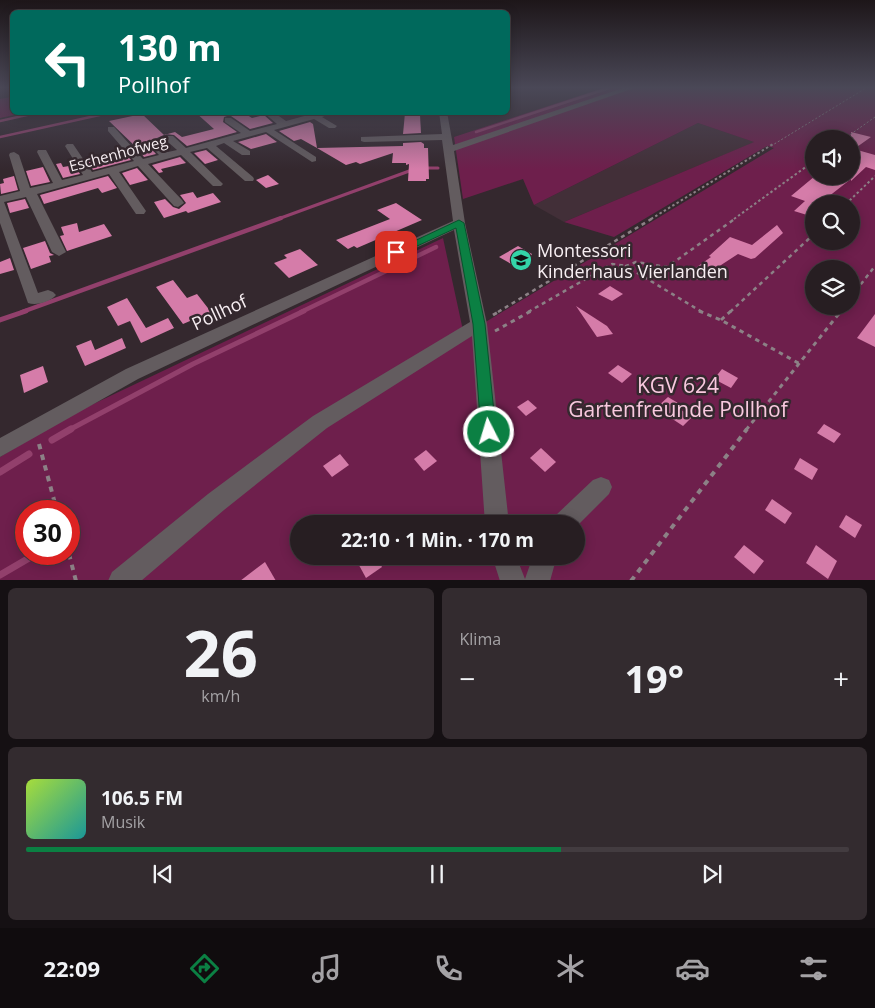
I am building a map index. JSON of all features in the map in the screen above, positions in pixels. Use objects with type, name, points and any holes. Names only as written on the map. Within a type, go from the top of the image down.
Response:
[{"type":"street","points":[[272,115],[288,124]]},
{"type":"street","points":[[278,115],[288,124]]},
{"type":"street","points":[[306,115],[332,126]]},
{"type":"street","name":"Eschenhofweg","points":[[0,200],[323,115]]},
{"type":"street","points":[[443,115],[459,223],[480,332],[496,515]]},
{"type":"street","points":[[448,150],[551,115]]},
{"type":"street","points":[[228,120],[248,134]]},
{"type":"street","points":[[267,129],[312,159]]},
{"type":"street","points":[[110,133],[178,203]]},
{"type":"street","points":[[364,139],[446,137]]},
{"type":"street","points":[[166,156],[155,145],[155,142],[170,138],[216,184]]},
{"type":"street","points":[[225,140],[246,154]]},
{"type":"street","points":[[209,144],[249,179]]},
{"type":"street","points":[[70,146],[89,176]]},
{"type":"street","points":[[42,152],[59,184]]},
{"type":"street","points":[[14,156],[28,192],[59,252]]},
{"type":"street","points":[[112,170],[140,211]]},
{"type":"street","points":[[0,205],[34,300],[48,295]]},
{"type":"street","name":"Pollhof","points":[[0,448],[132,374],[459,223]]},
{"type":"street","points":[[121,580],[216,502],[320,422],[480,332]]},
{"type":"street","points":[[572,515],[601,487]]},
{"type":"street","points":[[508,565],[514,580]]},
{"type":"street","points":[[537,580],[542,565]]},
{"type":"path","points":[[480,332],[823,115]]},
{"type":"path","points":[[857,130],[875,117]]},
{"type":"path","points":[[626,266],[636,262],[667,267],[805,167]]},
{"type":"path","points":[[855,195],[875,176]]},
{"type":"path","points":[[721,320],[805,242]]},
{"type":"path","points":[[480,332],[612,264],[626,266],[700,311],[721,320],[800,364]]},
{"type":"path","points":[[860,285],[875,266]]},
{"type":"path","points":[[631,580],[837,315]]},
{"type":"path","points":[[34,429],[54,500]]},
{"type":"path","points":[[71,565],[76,580]]},
{"type":"shaded area","points":[[698,123],[755,142],[564,222],[534,205]]},
{"type":"green space","points":[[0,115],[14,115],[0,118]]},
{"type":"green space","name":"KGV 624 Gartenfreunde Pollhof","points":[[521,115],[875,115],[875,580],[0,580],[0,457],[68,416],[443,238],[464,335],[774,148],[767,146],[614,237],[564,222],[754,142],[698,123],[534,205],[523,179],[463,199],[454,137]]},
{"type":"building","points":[[143,115],[164,135],[148,142],[148,145],[156,154],[144,157],[109,121]]},
{"type":"building","points":[[198,115],[227,115],[224,117],[223,122],[237,132],[187,146],[174,135],[167,134],[175,132],[182,137],[214,129]]},
{"type":"building","points":[[247,115],[252,118],[264,115],[273,123],[250,129],[231,116]]},
{"type":"building","points":[[405,115],[420,115],[421,133],[403,134]]},
{"type":"building","points":[[310,122],[313,124],[317,148],[301,139],[294,141],[279,131]]},
{"type":"building","points":[[266,134],[277,142],[251,149],[238,142]]},
{"type":"building","points":[[860,134],[871,137],[860,145]]},
{"type":"building","points":[[421,142],[424,144],[424,148],[428,148],[429,179],[426,179],[426,181],[408,181],[409,164],[392,163],[393,153],[360,164],[356,162],[346,165],[317,148],[403,146],[403,143]]},
{"type":"building","points":[[206,150],[218,160],[205,164],[194,153]]},
{"type":"building","points":[[860,151],[875,155],[875,170],[866,167],[860,173]]},
{"type":"building","points":[[125,153],[131,160],[93,170],[88,162]]},
{"type":"building","points":[[180,157],[186,163],[161,169],[163,172],[159,173],[152,165]]},
{"type":"building","points":[[61,163],[63,167],[75,165],[80,174],[63,178],[56,164]]},
{"type":"building","points":[[43,167],[50,182],[31,186],[26,171]]},
{"type":"building","points":[[137,168],[148,180],[130,185],[122,173]]},
{"type":"building","points":[[268,175],[279,184],[266,188],[256,180]]},
{"type":"building","points":[[14,176],[18,190],[1,194],[0,184],[4,183],[3,179]]},
{"type":"building","points":[[108,176],[117,188],[102,193],[98,188],[44,204],[40,195]]},
{"type":"building","points":[[805,184],[843,185],[831,195],[805,195],[805,201],[791,196]]},
{"type":"building","points":[[193,192],[197,198],[213,193],[221,202],[188,213],[186,211],[164,218],[154,202],[165,199],[173,207],[179,209],[186,203],[180,195]]},
{"type":"building","points":[[25,199],[29,208],[10,213],[7,203]]},
{"type":"building","points":[[805,201],[805,214],[794,211]]},
{"type":"building","points":[[396,203],[422,220],[357,248],[354,246],[348,249],[336,240],[390,219],[377,210]]},
{"type":"building","points":[[77,223],[79,232],[104,224],[112,236],[67,251],[60,236],[64,235],[61,227]]},
{"type":"building","points":[[777,225],[783,233],[755,258],[751,259],[738,254],[698,280],[687,274],[711,257],[709,256],[730,237],[752,245]]},
{"type":"building","points":[[45,241],[50,253],[54,255],[49,256],[51,262],[31,269],[23,248]]},
{"type":"building","points":[[518,246],[532,254],[526,264],[518,268],[499,257]]},
{"type":"building","points":[[300,249],[318,265],[289,278],[274,263],[287,258],[284,255]]},
{"type":"building","points":[[10,258],[14,270],[0,274],[0,262]]},
{"type":"building","points":[[173,280],[187,298],[197,294],[211,312],[183,324],[156,287]]},
{"type":"building","points":[[610,286],[623,294],[612,301],[598,294]]},
{"type":"building","points":[[127,298],[146,328],[168,318],[174,328],[141,343],[130,321],[118,326],[107,307]]},
{"type":"building","points":[[576,306],[607,326],[613,334],[597,337]]},
{"type":"building","points":[[875,314],[875,347],[857,338]]},
{"type":"building","points":[[122,338],[126,348],[85,366],[76,346],[91,340],[95,350]]},
{"type":"building","points":[[618,365],[632,374],[622,383],[608,373]]},
{"type":"building","points":[[43,366],[48,382],[24,393],[20,375]]},
{"type":"building","points":[[722,369],[738,378],[731,388],[714,379]]},
{"type":"building","points":[[668,397],[678,403],[675,406],[692,417],[683,426],[656,408]]},
{"type":"building","points":[[528,400],[537,408],[526,416],[517,407]]},
{"type":"building","points":[[824,424],[841,434],[834,443],[817,433]]},
{"type":"building","points":[[541,448],[556,462],[545,472],[530,458]]},
{"type":"building","points":[[426,450],[437,461],[424,471],[414,459]]},
{"type":"building","points":[[340,454],[349,465],[332,477],[323,466]]},
{"type":"building","points":[[800,458],[818,469],[812,480],[794,469]]},
{"type":"building","points":[[772,499],[792,513],[785,524],[765,510]]},
{"type":"building","points":[[846,515],[862,525],[855,538],[839,527]]},
{"type":"building","points":[[744,545],[764,561],[754,574],[734,557]]},
{"type":"building","points":[[816,545],[837,561],[828,579],[806,563]]},
{"type":"building","points":[[265,562],[275,580],[241,580]]},
{"type":"building","points":[[359,565],[381,565],[382,567],[366,578]]},
{"type":"waterway","points":[[0,121],[26,115]]},
{"type":"waterway","points":[[0,137],[99,115]]},
{"type":"waterway","points":[[476,132],[527,115]]},
{"type":"waterway","points":[[425,168],[438,168]]},
{"type":"waterway","points":[[278,219],[412,170]]},
{"type":"waterway","points":[[22,312],[281,218]]},
{"type":"waterway","points":[[301,312],[436,247]]},
{"type":"waterway","points":[[0,320],[26,311]]},
{"type":"waterway","points":[[69,430],[193,364],[304,311]]},
{"type":"waterway","points":[[52,440],[71,429]]},
{"type":"waterway","points":[[0,472],[29,454]]},
{"type":"waterway","points":[[0,575],[17,565]]},
{"type":"place","name":"Montessori Kinderhaus Vierlanden","points":[[521,260]]},
{"type":"route","points":[[396,252],[459,223],[479,324],[489,432]]}]
